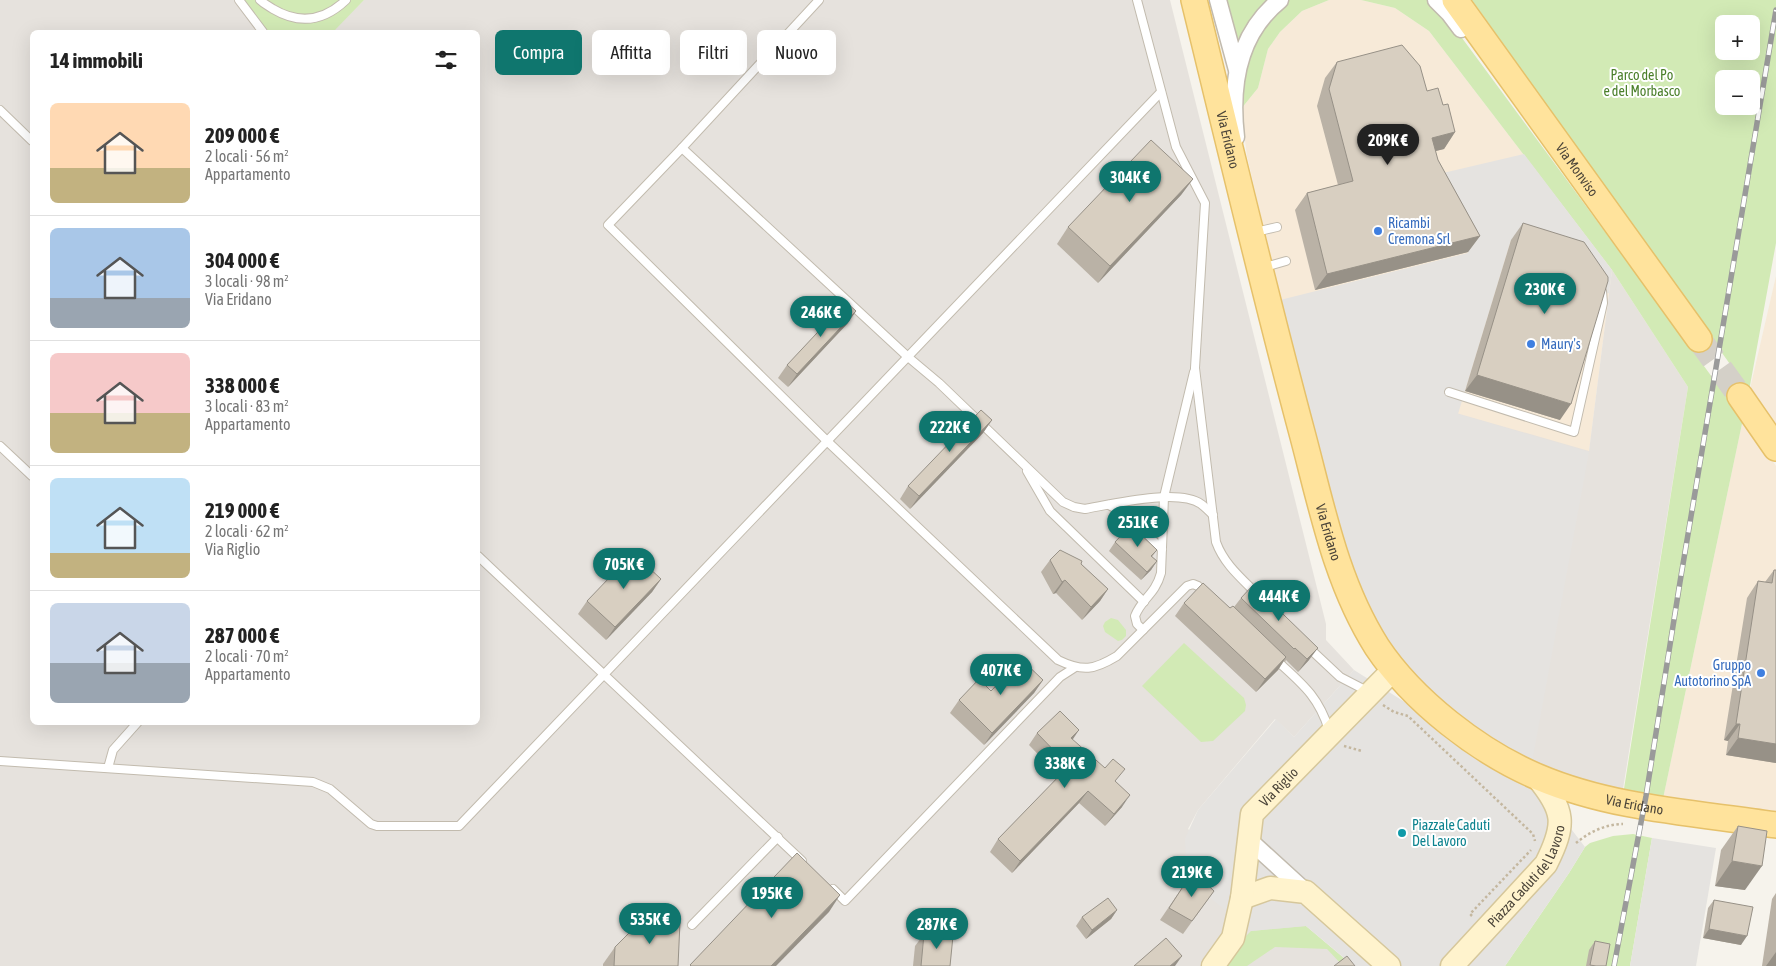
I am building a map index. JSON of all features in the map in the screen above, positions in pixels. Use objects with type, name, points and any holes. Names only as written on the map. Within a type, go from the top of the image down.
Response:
[{"type":"main road","name":"Via Eridano","points":[[1194,0],[1242,192],[1287,360],[1327,526],[1345,584],[1378,647],[1394,669],[1424,701],[1449,723],[1499,757],[1537,777],[1571,790],[1634,805],[1775,825]]},
{"type":"main road","name":"Via Monviso","points":[[1455,0],[1699,339]]},
{"type":"main road","points":[[1740,396],[1776,448]]},
{"type":"street","points":[[1218,0],[1237,72]]},
{"type":"street","points":[[1242,192],[1234,108],[1237,72],[1254,28],[1280,0]]},
{"type":"street","points":[[1436,0],[1450,13],[1513,101],[1560,147]]},
{"type":"street","name":"Via Riglio","points":[[1214,966],[1233,938],[1242,898],[1252,814],[1394,669]]},
{"type":"street","name":"Piazza Caduti del Lavoro","points":[[1452,966],[1546,864],[1556,844],[1560,830],[1559,813],[1553,796],[1537,777]]},
{"type":"street","points":[[1249,840],[1389,966]]},
{"type":"street","points":[[1242,898],[1270,888],[1306,892]]},
{"type":"lane","points":[[239,0],[262,30]]},
{"type":"lane","points":[[260,0],[286,17],[304,19],[318,18],[346,0]]},
{"type":"lane","points":[[819,0],[608,225],[828,442],[1058,660],[1074,668],[1089,669],[1104,664],[1117,656],[1187,586],[1193,584],[1198,586],[1212,599]]},
{"type":"lane","points":[[1137,0],[1176,147],[1205,203],[1195,368],[1164,497],[1161,573],[1158,584],[1138,609],[1135,616],[1137,624],[1143,630]]},
{"type":"lane","points":[[0,761],[312,782],[330,789],[371,824],[377,826],[459,826],[1161,92]]},
{"type":"lane","points":[[0,110],[30,139]]},
{"type":"lane","points":[[682,148],[908,357],[939,383],[1063,502],[1074,508],[1085,509],[1164,497],[1186,498],[1200,503],[1212,514]]},
{"type":"lane","points":[[1264,230],[1277,227]]},
{"type":"lane","points":[[1272,265],[1286,262]]},
{"type":"lane","points":[[1448,392],[1574,432],[1603,302],[1602,289]]},
{"type":"lane","points":[[1195,368],[1216,542],[1220,554],[1227,563],[1261,599]]},
{"type":"lane","points":[[0,446],[30,474]]},
{"type":"lane","points":[[1021,461],[1050,511],[1144,602]]},
{"type":"lane","points":[[1109,505],[1122,512],[1162,549]]},
{"type":"lane","points":[[480,558],[811,869]]},
{"type":"lane","points":[[1302,641],[1340,677],[1371,693]]},
{"type":"lane","points":[[1267,651],[1316,699],[1324,714],[1330,734]]},
{"type":"lane","points":[[825,882],[845,901],[1060,677],[1074,668]]},
{"type":"lane","points":[[108,768],[113,750],[135,725]]},
{"type":"lane","points":[[692,925],[778,837]]},
{"type":"path","points":[[1371,693],[1394,712],[1408,716],[1534,834],[1536,843],[1534,847],[1470,914],[1485,929]]},
{"type":"path","points":[[1571,846],[1587,834],[1614,824],[1629,824]]},
{"type":"shaded area","points":[[0,0],[244,0],[266,30],[30,30],[30,725],[480,725],[480,30],[332,30],[364,0],[1170,0],[1326,624],[1326,640],[1354,670],[1294,737],[1275,719],[1198,810],[1188,829],[1354,966],[0,966]]},
{"type":"shaded area","points":[[1329,0],[1361,0],[1395,8],[1429,31],[1612,270],[1589,452],[1296,367],[1247,156],[1241,109],[1258,88],[1268,49],[1280,32],[1302,11]]},
{"type":"shaded area","points":[[1524,154],[1612,270],[1609,293],[1597,296],[1511,240],[1458,414],[1589,452],[1532,762],[1486,736],[1458,715],[1429,689],[1406,665],[1386,639],[1351,584],[1280,300],[1468,253],[1426,177]]},
{"type":"shaded area","points":[[1612,270],[1688,387],[1622,795],[1586,787],[1532,762],[1296,367],[1589,451]]},
{"type":"shaded area","points":[[1776,276],[1776,452],[1745,422],[1776,466],[1776,819],[1660,813],[1743,419]]},
{"type":"shaded area","points":[[1354,670],[1538,786],[1585,847],[1505,966],[1354,966],[1306,926],[1251,931],[1192,883],[1186,870],[1185,839],[1198,810],[1276,719],[1294,737]]},
{"type":"shaded area","points":[[1652,838],[1716,848],[1696,966],[1630,966]]},
{"type":"green space","points":[[244,0],[364,0],[335,30],[266,30]]},
{"type":"green space","points":[[1218,0],[1329,0],[1302,11],[1280,32],[1268,49],[1258,88],[1241,109]]},
{"type":"green space","points":[[1361,0],[1434,0],[1743,419],[1660,813],[1623,795],[1688,387],[1612,270],[1429,31],[1395,8]]},
{"type":"green space","name":"Parco del Po e del Morbasco","points":[[1472,0],[1776,0],[1776,243],[1749,391]]},
{"type":"green space","points":[[1111,618],[1118,620],[1126,630],[1126,636],[1122,640],[1118,641],[1105,632],[1103,626]]},
{"type":"green space","points":[[1184,643],[1244,698],[1245,711],[1213,741],[1201,742],[1142,686]]},
{"type":"green space","points":[[1633,834],[1652,838],[1630,966],[1505,966],[1585,847],[1590,843],[1613,836]]},
{"type":"green space","points":[[1306,926],[1353,966],[1343,966],[1327,949],[1275,947],[1247,966],[1226,966],[1240,942],[1251,931]]},
{"type":"building","points":[[1402,45],[1420,66],[1427,91],[1438,88],[1443,105],[1448,104],[1455,132],[1432,138],[1438,160],[1480,236],[1327,274],[1307,193],[1353,181],[1329,89],[1337,62]]},
{"type":"building","points":[[1151,140],[1193,179],[1110,266],[1068,227]]},
{"type":"building","name":"Maury's","points":[[1523,223],[1584,242],[1608,277],[1571,404],[1477,375]]},
{"type":"building","points":[[846,302],[856,311],[797,374],[787,365]]},
{"type":"building","points":[[981,410],[992,420],[919,496],[908,486]]},
{"type":"building","points":[[1131,525],[1157,550],[1151,556],[1157,561],[1147,572],[1115,542]]},
{"type":"building","points":[[1060,550],[1082,561],[1081,564],[1108,589],[1091,607],[1065,580],[1062,582],[1050,560]]},
{"type":"building","points":[[633,553],[661,579],[615,627],[587,601]]},
{"type":"building","name":"Gruppo Autotorino SpA","points":[[1774,570],[1776,570],[1776,744],[1738,738],[1740,724],[1736,724],[1758,581],[1772,583]]},
{"type":"building","points":[[1203,583],[1230,608],[1233,606],[1286,657],[1265,679],[1184,603]]},
{"type":"building","points":[[1253,585],[1318,648],[1307,659],[1241,598]]},
{"type":"building","points":[[1021,659],[1043,680],[992,733],[959,700],[979,679],[991,691]]},
{"type":"building","points":[[1060,711],[1079,730],[1071,738],[1105,768],[1113,759],[1125,769],[1115,781],[1130,795],[1114,814],[1088,791],[1020,861],[998,839],[1064,771],[1062,770],[1067,764],[1037,733]]},
{"type":"building","points":[[1738,826],[1767,831],[1762,866],[1732,861]]},
{"type":"building","points":[[797,853],[840,895],[771,966],[691,966],[690,965]]},
{"type":"building","points":[[1196,874],[1214,891],[1192,921],[1169,908],[1188,879]]},
{"type":"building","points":[[1108,898],[1117,910],[1092,930],[1082,917]]},
{"type":"building","points":[[1714,900],[1753,907],[1747,936],[1709,929]]},
{"type":"building","points":[[643,919],[680,922],[678,966],[614,966],[615,947]]},
{"type":"building","points":[[924,934],[953,936],[950,966],[921,966]]},
{"type":"building","points":[[1166,938],[1182,956],[1170,966],[1134,966]]},
{"type":"building","points":[[1595,941],[1610,944],[1606,966],[1590,965]]},
{"type":"building","points":[[1347,956],[1355,966],[1334,966]]},
{"type":"tunnel","points":[[1699,339],[1740,396]]},
{"type":"railway","points":[[1614,966],[1646,796],[1776,10]]},
{"type":"place","name":"Ricambi Cremona Srl","points":[[1378,231]]},
{"type":"place","name":"Maury's","points":[[1531,344]]},
{"type":"place","name":"Gruppo Autotorino SpA","points":[[1761,673]]},
{"type":"place","name":"Piazzale Caduti Del Lavoro","points":[[1402,833]]}]
